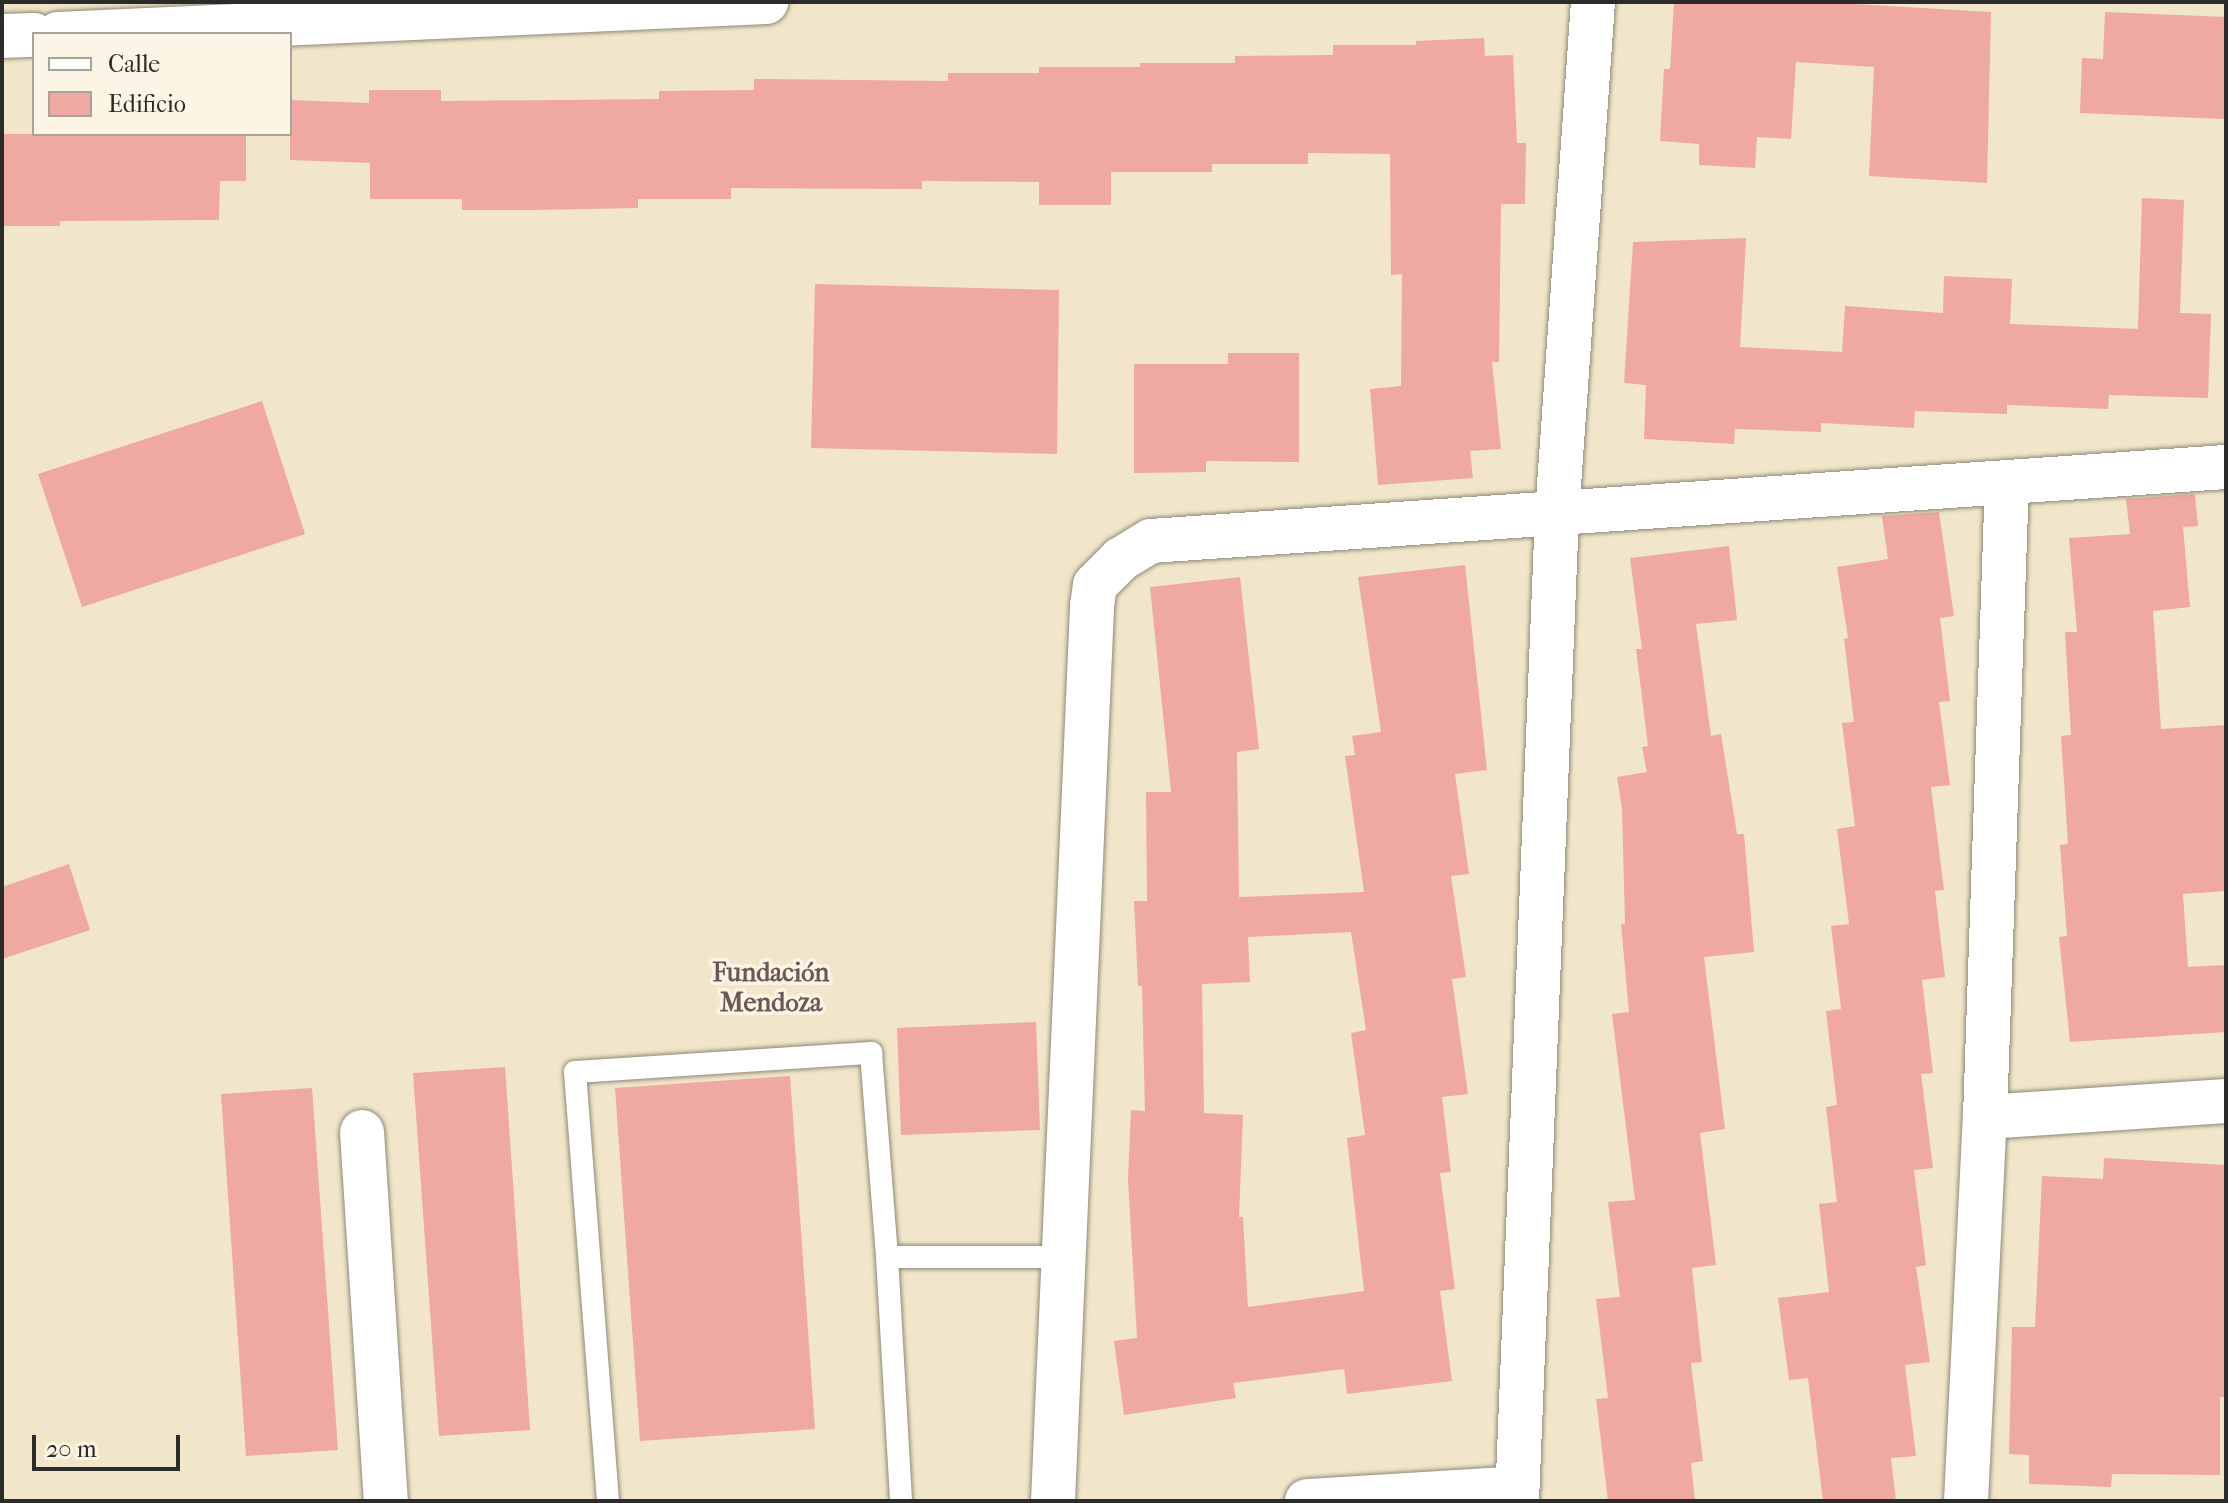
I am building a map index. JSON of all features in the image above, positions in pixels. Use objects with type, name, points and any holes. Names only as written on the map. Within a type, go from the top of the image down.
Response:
[{"type":"street","points":[[102,32],[766,2]]},
{"type":"street","points":[[1307,1501],[1517,1495],[1557,514],[1593,2]]},
{"type":"street","points":[[2,36],[32,35]]},
{"type":"street","points":[[1053,1501],[1095,585],[1121,559],[1151,541],[2226,467]]},
{"type":"street","points":[[1966,1501],[1985,1117],[2007,482]]},
{"type":"street","points":[[1985,1117],[2226,1101]]},
{"type":"street","points":[[362,1132],[386,1501]]},
{"type":"lane","points":[[608,1501],[575,1072],[871,1053],[901,1501]]},
{"type":"lane","points":[[887,1257],[1066,1257]]},
{"type":"building","points":[[1674,2],[1821,2],[1991,12],[1987,183],[1869,176],[1874,67],[1796,62],[1791,139],[1757,137],[1755,168],[1699,165],[1699,144],[1660,141],[1664,69],[1670,69]]},
{"type":"building","points":[[2105,12],[2226,17],[2226,116],[2223,119],[2080,113],[2082,58],[2103,59]]},
{"type":"building","points":[[1484,38],[1485,56],[1513,55],[1517,143],[1526,143],[1525,204],[1501,204],[1499,362],[1492,362],[1501,449],[1470,451],[1473,478],[1378,485],[1370,389],[1401,386],[1402,274],[1391,275],[1390,154],[1308,153],[1308,164],[1212,164],[1212,172],[1111,172],[1111,205],[1039,205],[1039,182],[922,181],[922,189],[731,188],[731,199],[638,199],[638,208],[534,210],[462,210],[462,199],[370,199],[370,163],[290,160],[292,100],[369,103],[369,90],[441,90],[441,101],[659,99],[659,91],[754,90],[754,79],[948,81],[948,73],[1039,73],[1039,67],[1140,67],[1140,63],[1235,63],[1235,56],[1333,55],[1333,45],[1416,45],[1416,41]]},
{"type":"building","points":[[2,134],[246,136],[246,181],[220,181],[219,220],[60,221],[60,226],[2,226]]},
{"type":"building","points":[[2142,198],[2184,200],[2180,313],[2211,314],[2208,398],[2109,395],[2108,409],[2007,405],[2007,414],[1915,411],[1914,428],[1821,423],[1821,432],[1735,429],[1734,444],[1644,439],[1646,385],[1624,383],[1633,242],[1746,238],[1740,347],[1842,352],[1845,306],[1943,313],[1944,276],[2012,279],[2010,324],[2138,329]]},
{"type":"building","points":[[815,284],[1059,290],[1057,454],[811,448]]},
{"type":"building","points":[[1228,353],[1299,353],[1299,462],[1206,461],[1206,472],[1134,473],[1134,364],[1228,364]]},
{"type":"building","points":[[262,401],[305,534],[82,607],[38,474]]},
{"type":"building","points":[[2195,494],[2198,526],[2183,527],[2190,607],[2153,611],[2161,729],[2226,725],[2226,891],[2183,894],[2188,967],[2226,965],[2226,1032],[2070,1042],[2059,937],[2067,936],[2060,845],[2068,844],[2061,736],[2071,735],[2065,632],[2077,632],[2069,538],[2130,534],[2126,499]]},
{"type":"building","points":[[1939,512],[1954,616],[1940,618],[1950,701],[1939,702],[1950,785],[1931,787],[1944,890],[1935,891],[1945,977],[1922,980],[1933,1073],[1921,1074],[1933,1168],[1914,1170],[1926,1265],[1916,1267],[1930,1362],[1905,1365],[1916,1456],[1891,1458],[1896,1501],[1823,1501],[1808,1378],[1789,1380],[1778,1298],[1829,1292],[1819,1204],[1837,1202],[1826,1107],[1837,1105],[1826,1011],[1841,1009],[1831,926],[1849,924],[1837,829],[1855,826],[1842,723],[1854,722],[1844,639],[1848,638],[1837,567],[1888,559],[1882,516]]},
{"type":"building","points":[[1729,546],[1737,620],[1696,624],[1711,736],[1721,734],[1737,834],[1744,834],[1754,952],[1704,957],[1725,1129],[1700,1133],[1716,1265],[1692,1268],[1702,1362],[1691,1363],[1703,1461],[1691,1463],[1695,1501],[1608,1501],[1596,1399],[1608,1398],[1596,1299],[1620,1297],[1608,1202],[1635,1200],[1612,1014],[1629,1012],[1621,924],[1625,924],[1622,809],[1617,777],[1647,772],[1642,747],[1648,746],[1636,649],[1642,649],[1630,558]]},
{"type":"building","points":[[1465,565],[1487,770],[1455,774],[1469,874],[1451,876],[1466,977],[1452,979],[1468,1094],[1442,1097],[1451,1172],[1440,1173],[1455,1289],[1440,1291],[1452,1381],[1347,1394],[1344,1369],[1233,1383],[1236,1398],[1124,1415],[1114,1341],[1137,1338],[1128,1179],[1131,1110],[1145,1111],[1142,986],[1138,986],[1134,901],[1147,901],[1146,792],[1171,792],[1150,587],[1240,577],[1259,749],[1237,752],[1239,897],[1364,892],[1345,756],[1355,755],[1352,736],[1381,732],[1358,577]],"holes":[[[1351,932],[1366,1030],[1351,1033],[1365,1135],[1347,1138],[1364,1291],[1248,1307],[1243,1217],[1239,1217],[1243,1115],[1204,1113],[1202,984],[1250,982],[1248,937]]]},
{"type":"building","points":[[69,864],[90,930],[2,959],[2,887]]},
{"type":"building","points":[[1036,1022],[1040,1130],[901,1135],[897,1028]]},
{"type":"building","points":[[505,1067],[530,1430],[439,1436],[413,1073]]},
{"type":"building","points":[[790,1076],[815,1429],[640,1441],[615,1088]]},
{"type":"building","points":[[312,1088],[338,1450],[246,1456],[221,1094]]},
{"type":"building","points":[[2104,1158],[2226,1165],[2226,1397],[2220,1397],[2220,1475],[2112,1474],[2111,1487],[2029,1484],[2029,1455],[2009,1454],[2012,1327],[2035,1327],[2042,1176],[2103,1179]]},
{"type":"district","name":"Fundación Mendoza","points":[[771,988]]}]
